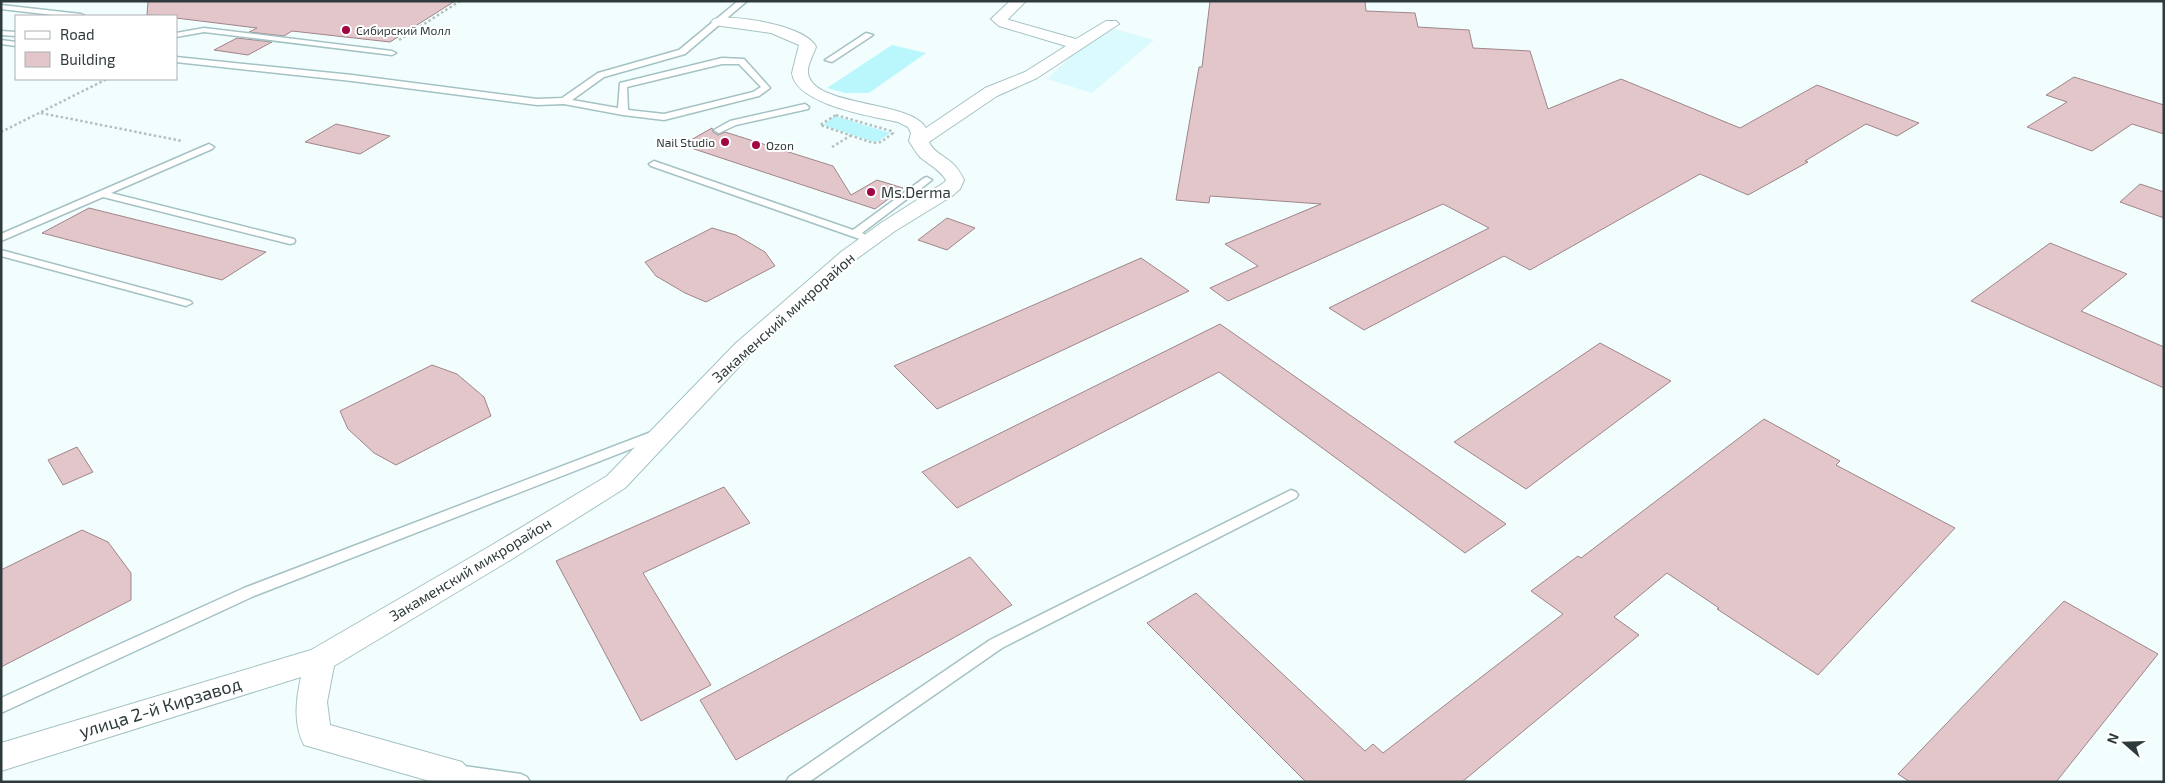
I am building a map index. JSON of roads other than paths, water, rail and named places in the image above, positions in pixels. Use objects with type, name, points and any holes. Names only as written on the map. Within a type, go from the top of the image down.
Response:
[{"type":"street","points":[[1019,1],[1000,19],[1004,23],[1076,44]]},
{"type":"street","name":"Закаменский микрорайон","points":[[320,659],[502,552],[616,482],[744,348],[848,256],[863,237],[927,205],[953,185],[955,180],[946,166],[922,150],[918,141],[920,133],[915,124],[904,118],[830,99],[810,90],[800,77],[800,70],[808,47],[806,42],[787,33],[766,28],[719,22]]},
{"type":"street","points":[[918,141],[991,92],[1030,75],[1076,44],[1111,24]]},
{"type":"street","points":[[320,659],[311,702],[315,735],[454,777]]},
{"type":"street","name":"улица 2-й Кирзавод","points":[[1,757],[320,659]]},
{"type":"lane","points":[[564,101],[602,75],[682,52],[743,1]]},
{"type":"lane","points":[[1,7],[72,15]]},
{"type":"lane","points":[[178,27],[392,53]]},
{"type":"lane","points":[[178,35],[204,30]]},
{"type":"lane","points":[[1,33],[15,34]]},
{"type":"lane","points":[[829,60],[869,35]]},
{"type":"lane","points":[[1,42],[15,44]]},
{"type":"lane","points":[[178,59],[352,78],[537,102],[564,101],[623,112],[664,117],[756,94],[766,88],[741,61],[722,61],[692,72],[623,85],[623,112]]},
{"type":"lane","points":[[719,130],[733,123],[805,107]]},
{"type":"lane","points":[[1,238],[209,147]]},
{"type":"lane","points":[[654,164],[863,237],[926,180]]},
{"type":"lane","points":[[102,194],[290,240]]},
{"type":"lane","points":[[1,253],[186,303]]},
{"type":"lane","points":[[1,706],[249,592],[664,431]]},
{"type":"lane","points":[[794,782],[996,644],[1291,495]]},
{"type":"lane","points":[[454,777],[521,782]]},
{"type":"place","name":"Сибирский Молл","points":[[346,30]]},
{"type":"place","name":"Nail Studio","points":[[725,142]]},
{"type":"place","name":"Ozon","points":[[756,145]]},
{"type":"place","name":"Ms.Derma","points":[[871,192]]}]
